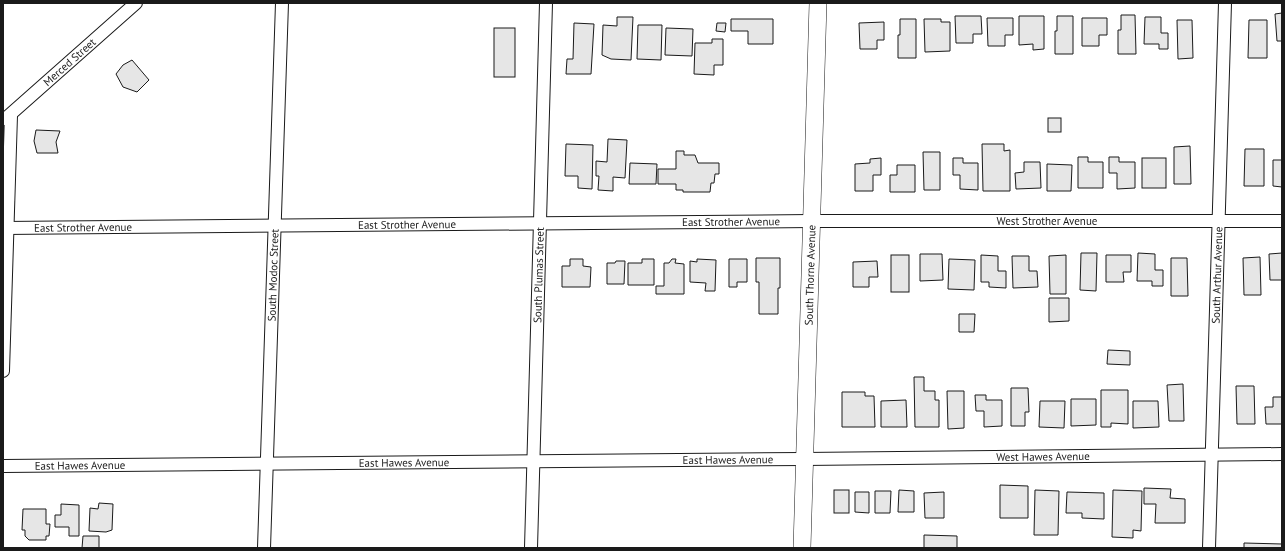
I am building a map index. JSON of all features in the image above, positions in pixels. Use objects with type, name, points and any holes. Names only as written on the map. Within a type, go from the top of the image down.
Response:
[{"type":"main road","name":"South Thorne Avenue","points":[[802,548],[818,3]]},
{"type":"street","name":"Merced Street","points":[[7,118],[136,3]]},
{"type":"street","name":"South Modoc Street","points":[[264,548],[282,3]]},
{"type":"street","name":"South Plumas Street","points":[[531,548],[546,3]]},
{"type":"street","name":"South Arthur Avenue","points":[[1209,548],[1225,3]]},
{"type":"street","points":[[3,371],[7,118]]},
{"type":"street","name":"East Strother Avenue","points":[[5,228],[812,220]]},
{"type":"street","name":"West Strother Avenue","points":[[812,220],[1282,221]]},
{"type":"street","name":"West Hawes Avenue","points":[[804,460],[1282,454]]},
{"type":"street","name":"East Hawes Avenue","points":[[3,466],[804,460]]},
{"type":"building","points":[[1282,13],[1282,41],[1277,41],[1275,14]]},
{"type":"building","points":[[1121,15],[1135,15],[1136,54],[1118,54],[1118,30],[1121,30]]},
{"type":"building","points":[[955,16],[981,16],[982,34],[973,34],[973,43],[956,43]]},
{"type":"building","points":[[1019,16],[1044,16],[1044,49],[1033,50],[1033,44],[1019,45]]},
{"type":"building","points":[[1057,16],[1073,16],[1073,54],[1055,54],[1055,31],[1057,31]]},
{"type":"building","points":[[617,17],[633,17],[631,60],[611,59],[602,55],[603,25],[617,26]]},
{"type":"building","points":[[1145,17],[1161,17],[1161,33],[1168,33],[1168,49],[1159,49],[1159,44],[1144,44]]},
{"type":"building","points":[[987,18],[1013,18],[1013,35],[1005,35],[1005,46],[988,46]]},
{"type":"building","points":[[1082,18],[1107,18],[1107,35],[1099,35],[1099,46],[1082,46]]},
{"type":"building","points":[[731,19],[773,19],[773,44],[748,44],[748,31],[731,31]]},
{"type":"building","points":[[900,19],[916,19],[916,58],[898,58]]},
{"type":"building","points":[[924,19],[941,19],[941,22],[950,22],[950,51],[925,52]]},
{"type":"building","points":[[1177,20],[1192,20],[1193,58],[1178,59]]},
{"type":"building","points":[[1249,20],[1267,20],[1267,58],[1248,58]]},
{"type":"building","points":[[884,22],[884,40],[877,40],[877,49],[860,49],[859,23]]},
{"type":"building","points":[[574,23],[594,24],[591,74],[566,74],[567,59],[573,59]]},
{"type":"building","points":[[717,23],[726,23],[725,32],[716,31]]},
{"type":"building","points":[[638,25],[662,25],[661,60],[637,59]]},
{"type":"building","points":[[494,28],[515,28],[515,77],[494,77]]},
{"type":"building","points":[[666,28],[693,29],[692,56],[665,55]]},
{"type":"building","points":[[712,39],[723,39],[723,65],[714,65],[714,75],[694,74],[695,43],[712,43]]},
{"type":"building","points":[[132,60],[149,80],[137,92],[123,87],[116,74],[123,65]]},
{"type":"building","points":[[1048,118],[1061,118],[1061,132],[1048,132]]},
{"type":"building","points":[[36,130],[60,131],[56,142],[58,153],[37,153],[34,141]]},
{"type":"building","points":[[608,139],[627,140],[625,178],[613,177],[613,191],[598,190],[599,176],[596,176],[596,161],[607,162]]},
{"type":"building","points":[[566,144],[593,145],[592,189],[578,188],[578,176],[565,176]]},
{"type":"building","points":[[982,144],[1004,144],[1004,151],[1010,150],[1010,191],[983,191]]},
{"type":"building","points":[[1190,146],[1191,184],[1174,184],[1174,147]]},
{"type":"building","points":[[1245,149],[1264,149],[1264,186],[1244,186]]},
{"type":"building","points":[[676,151],[684,151],[684,155],[695,155],[698,163],[719,163],[719,174],[715,174],[714,183],[711,183],[710,192],[683,192],[683,190],[676,190],[676,184],[658,184],[658,169],[676,169]]},
{"type":"building","points":[[923,152],[940,152],[940,190],[924,190]]},
{"type":"building","points":[[1078,157],[1088,157],[1088,162],[1103,162],[1103,188],[1078,188]]},
{"type":"building","points":[[1109,157],[1119,157],[1119,162],[1135,162],[1135,188],[1117,189],[1117,173],[1109,173]]},
{"type":"building","points":[[881,158],[881,175],[873,175],[873,191],[855,191],[855,164],[870,163],[870,159]]},
{"type":"building","points":[[953,158],[963,158],[963,163],[978,163],[978,190],[960,189],[960,175],[953,175]]},
{"type":"building","points":[[1142,158],[1166,158],[1166,188],[1142,188]]},
{"type":"building","points":[[1273,160],[1282,160],[1282,187],[1273,186]]},
{"type":"building","points":[[1024,162],[1040,162],[1041,188],[1016,189],[1015,173],[1024,172]]},
{"type":"building","points":[[630,163],[657,164],[656,184],[629,184]]},
{"type":"building","points":[[1047,164],[1072,165],[1071,191],[1047,191]]},
{"type":"building","points":[[897,165],[915,165],[915,192],[890,192],[890,175],[897,175]]},
{"type":"building","points":[[1081,253],[1097,253],[1096,291],[1080,290]]},
{"type":"building","points":[[1138,253],[1155,254],[1155,270],[1163,270],[1163,286],[1152,286],[1152,281],[1137,281]]},
{"type":"building","points":[[1282,253],[1282,280],[1270,280],[1269,254]]},
{"type":"building","points":[[920,254],[942,254],[943,280],[920,281]]},
{"type":"building","points":[[891,255],[909,255],[909,292],[891,292]]},
{"type":"building","points":[[981,255],[998,256],[998,271],[1006,271],[1006,288],[989,287],[989,282],[981,282]]},
{"type":"building","points":[[1066,255],[1066,294],[1050,294],[1049,256]]},
{"type":"building","points":[[1106,255],[1131,255],[1131,272],[1123,272],[1124,282],[1106,282]]},
{"type":"building","points":[[1012,256],[1029,256],[1029,271],[1037,271],[1038,287],[1013,288]]},
{"type":"building","points":[[1260,257],[1261,295],[1244,295],[1243,258]]},
{"type":"building","points":[[756,258],[780,258],[778,314],[759,314],[759,282],[756,282]]},
{"type":"building","points":[[1171,258],[1187,258],[1188,296],[1171,296]]},
{"type":"building","points":[[570,259],[583,259],[583,266],[591,267],[590,287],[562,287],[562,266],[570,266]]},
{"type":"building","points":[[642,259],[654,259],[654,285],[628,285],[628,263],[642,263]]},
{"type":"building","points":[[672,259],[676,259],[675,263],[684,264],[684,294],[656,294],[656,286],[664,286],[664,263],[669,263]]},
{"type":"building","points":[[697,259],[716,260],[715,291],[705,291],[706,283],[690,282],[690,261],[697,262]]},
{"type":"building","points":[[729,259],[747,259],[747,282],[737,282],[737,287],[729,287]]},
{"type":"building","points":[[949,259],[975,260],[974,290],[948,289]]},
{"type":"building","points":[[616,261],[625,261],[624,284],[607,284],[607,263],[615,263]]},
{"type":"building","points":[[877,261],[878,277],[869,277],[869,287],[853,287],[853,262]]},
{"type":"building","points":[[1049,298],[1069,298],[1069,321],[1049,322]]},
{"type":"building","points":[[959,314],[975,314],[974,332],[959,332]]},
{"type":"building","points":[[1108,350],[1130,351],[1130,365],[1107,364]]},
{"type":"building","points":[[914,377],[924,377],[924,391],[935,391],[935,400],[939,400],[939,427],[915,427]]},
{"type":"building","points":[[1183,384],[1184,421],[1169,421],[1167,385]]},
{"type":"building","points":[[1236,386],[1254,386],[1255,424],[1237,424]]},
{"type":"building","points":[[1011,388],[1028,388],[1029,412],[1025,412],[1025,426],[1011,426]]},
{"type":"building","points":[[1101,390],[1128,390],[1128,424],[1111,423],[1111,427],[1101,427]]},
{"type":"building","points":[[947,391],[964,391],[964,428],[948,429]]},
{"type":"building","points":[[842,392],[865,392],[865,396],[874,396],[875,427],[842,427]]},
{"type":"building","points":[[975,395],[986,395],[986,400],[1002,400],[1002,426],[984,427],[984,411],[976,411]]},
{"type":"building","points":[[1273,397],[1282,397],[1282,424],[1266,424],[1265,407],[1273,407]]},
{"type":"building","points":[[1071,399],[1096,399],[1096,425],[1071,426]]},
{"type":"building","points":[[906,400],[907,427],[881,427],[881,401]]},
{"type":"building","points":[[1040,401],[1065,401],[1064,428],[1039,427]]},
{"type":"building","points":[[1133,401],[1158,401],[1159,427],[1133,428]]},
{"type":"building","points":[[1000,485],[1028,486],[1028,518],[1000,518]]},
{"type":"building","points":[[1144,488],[1171,489],[1170,498],[1185,499],[1185,523],[1155,523],[1156,504],[1144,504]]},
{"type":"building","points":[[834,490],[849,490],[849,513],[834,513]]},
{"type":"building","points":[[899,490],[914,491],[914,512],[898,512]]},
{"type":"building","points":[[1035,490],[1059,491],[1058,535],[1034,535]]},
{"type":"building","points":[[1113,490],[1142,491],[1141,531],[1133,530],[1133,538],[1112,537]]},
{"type":"building","points":[[875,491],[891,491],[890,513],[875,513]]},
{"type":"building","points":[[855,492],[869,492],[869,513],[855,512]]},
{"type":"building","points":[[944,492],[944,518],[925,518],[924,493]]},
{"type":"building","points":[[1067,492],[1104,493],[1104,519],[1082,518],[1082,513],[1066,513]]},
{"type":"building","points":[[99,503],[113,504],[112,530],[106,532],[89,531],[90,508],[98,509]]},
{"type":"building","points":[[61,504],[79,505],[79,536],[69,536],[69,527],[55,527],[55,515],[61,515]]},
{"type":"building","points":[[23,509],[46,509],[46,524],[50,524],[49,536],[46,536],[46,540],[29,540],[25,536],[25,530],[22,530]]},
{"type":"building","points":[[924,535],[957,536],[957,548],[924,548]]},
{"type":"building","points":[[83,536],[99,536],[99,548],[82,548]]},
{"type":"building","points":[[1244,543],[1282,544],[1282,548],[1244,548]]}]
